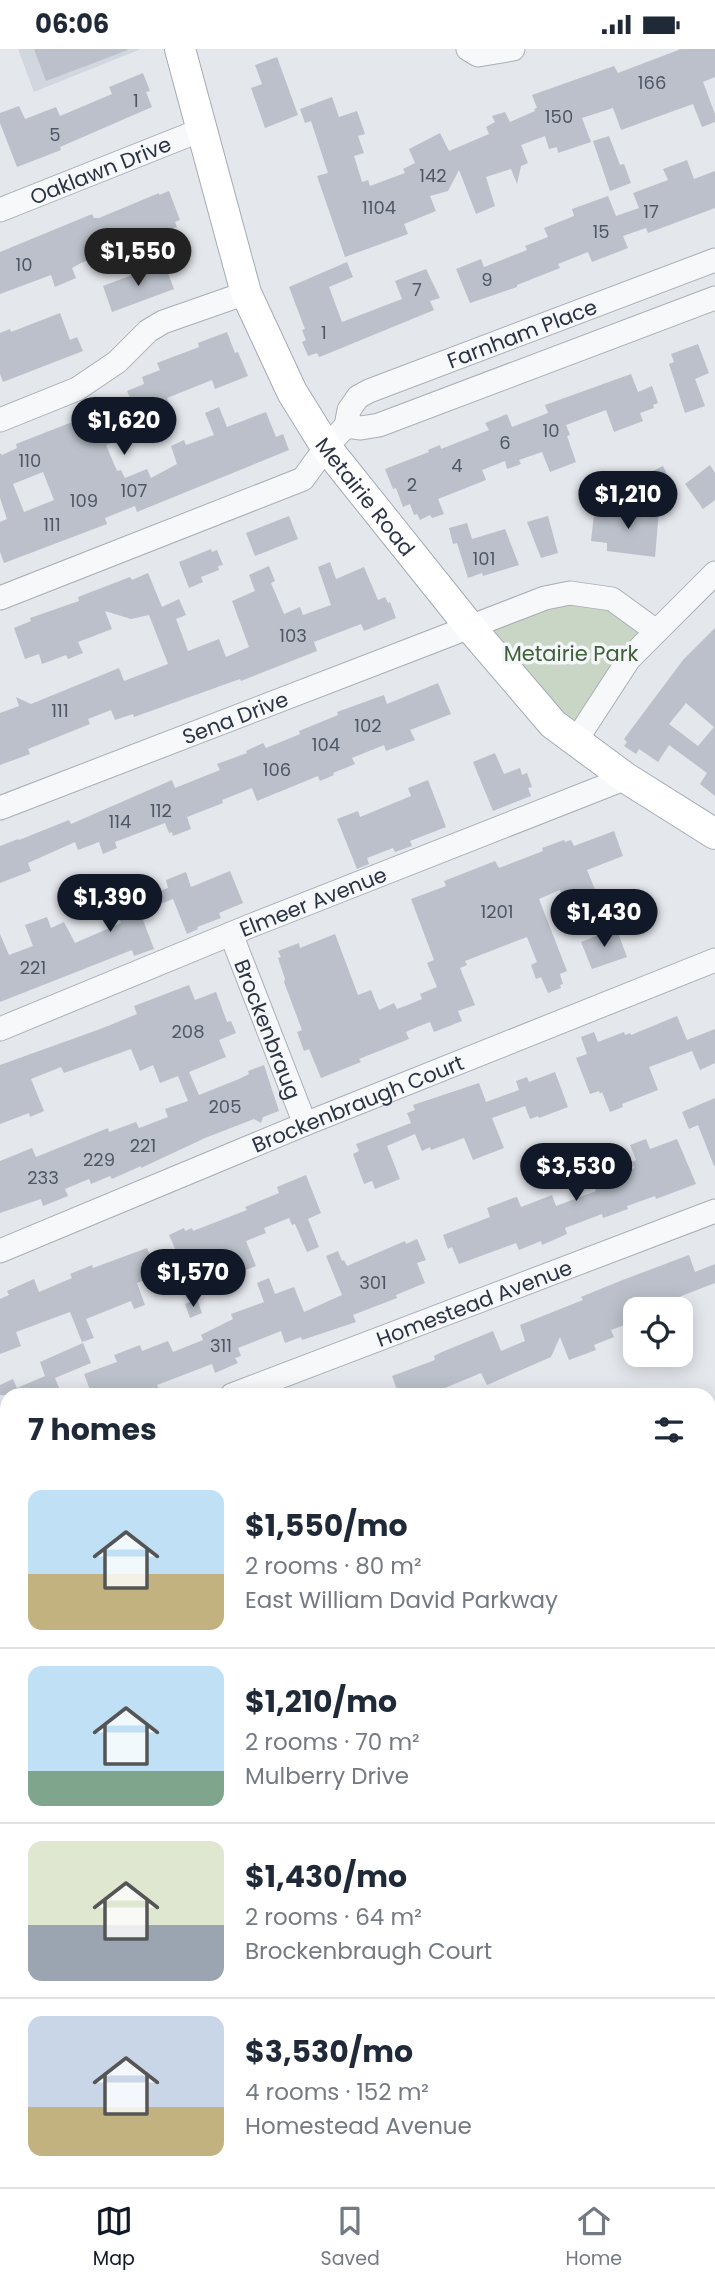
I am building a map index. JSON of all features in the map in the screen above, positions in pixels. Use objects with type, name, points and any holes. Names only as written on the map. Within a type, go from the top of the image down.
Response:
[{"type":"main road","name":"Metairie Road","points":[[180,49],[246,293],[292,392],[326,447],[470,627],[554,724],[626,778],[715,834]]},
{"type":"street","points":[[468,49],[478,55],[513,49]]},
{"type":"street","name":"Oaklawn Drive","points":[[0,210],[201,130]]},
{"type":"street","name":"Farnham Place","points":[[0,599],[303,479],[326,447],[346,426],[349,410],[358,397],[369,391],[715,260]]},
{"type":"street","points":[[0,420],[77,389],[117,362],[148,331],[163,322],[246,293]]},
{"type":"street","name":"Farnham Place","points":[[346,426],[361,428],[379,425],[715,298]]},
{"type":"street","points":[[575,741],[629,659],[715,573]]},
{"type":"street","name":"Sena Drive","points":[[0,808],[545,598],[570,593],[612,599],[656,631]]},
{"type":"street","name":"Elmeer Avenue","points":[[0,1029],[231,934],[626,778]]},
{"type":"street","name":"Brockenbraug","points":[[231,934],[305,1124]]},
{"type":"street","name":"Brockenbraugh Court","points":[[0,1251],[305,1124],[715,960]]},
{"type":"street","name":"Homestead Avenue","points":[[250,1388],[715,1210]]},
{"type":"shaded area","points":[[18,49],[141,49],[34,92]]},
{"type":"green space","name":"Metairie Park","points":[[612,599],[656,631],[575,742],[470,627],[534,609]]},
{"type":"building","points":[[34,49],[127,49],[128,50],[46,81]]},
{"type":"building","points":[[681,49],[715,49],[715,77],[703,82],[715,114],[715,122],[702,127],[693,104],[621,130],[613,108],[582,118],[591,142],[558,153],[557,147],[549,149],[545,136],[521,145],[528,163],[521,166],[517,184],[511,169],[486,177],[495,206],[476,214],[459,170],[448,191],[430,196],[436,211],[404,224],[408,234],[345,257],[317,176],[328,173],[311,121],[305,123],[300,109],[332,97],[339,117],[357,111],[365,134],[358,136],[364,153],[354,156],[362,182],[368,180],[370,186],[405,173],[403,169],[415,163],[409,149],[440,133],[449,151],[489,134],[486,127],[495,122],[492,116],[505,112],[510,122],[535,111],[537,108],[532,95],[614,66],[618,73]]},
{"type":"building","points":[[277,57],[298,115],[265,128],[251,88],[262,84],[255,65]]},
{"type":"building","points":[[143,73],[150,91],[146,92],[152,107],[60,147],[61,150],[17,167],[0,123],[0,113],[19,106],[25,119],[56,107],[60,116],[112,94],[109,87]]},
{"type":"building","points":[[609,136],[620,165],[624,164],[631,183],[610,191],[593,141]]},
{"type":"building","points":[[687,160],[694,179],[715,171],[715,208],[648,233],[646,228],[623,236],[628,248],[592,262],[588,252],[558,264],[560,268],[517,287],[470,303],[456,269],[481,259],[484,267],[527,250],[525,246],[548,237],[544,228],[574,216],[572,209],[608,196],[616,216],[639,208],[633,193],[668,180],[663,169]]},
{"type":"building","points":[[169,191],[180,220],[175,222],[177,227],[81,263],[72,268],[76,278],[55,287],[51,275],[0,294],[0,252],[92,214],[94,218],[99,218]]},
{"type":"building","points":[[347,262],[353,277],[329,287],[342,322],[402,299],[395,281],[426,269],[440,298],[430,301],[434,310],[319,357],[317,353],[308,356],[302,342],[306,340],[302,330],[305,329],[289,287]]},
{"type":"building","points":[[164,263],[174,289],[112,312],[103,286]]},
{"type":"building","points":[[60,313],[70,340],[77,337],[83,351],[3,382],[0,374],[0,333],[10,329],[11,332]]},
{"type":"building","points":[[227,332],[248,376],[215,389],[212,380],[167,398],[170,406],[128,423],[133,434],[106,445],[117,471],[121,470],[125,478],[147,469],[151,478],[177,464],[171,446],[184,440],[186,445],[214,435],[205,413],[219,407],[227,427],[266,412],[276,437],[283,434],[289,450],[137,512],[135,506],[105,518],[107,524],[4,563],[0,552],[0,522],[7,519],[0,498],[0,453],[2,455],[17,448],[16,444],[67,424],[81,422],[131,400],[127,391],[144,384],[142,377],[160,370],[157,363],[199,347],[198,343]],"holes":[[[43,472],[54,500],[24,512],[13,484]]]},
{"type":"building","points":[[698,344],[709,373],[695,379],[705,406],[685,413],[669,364],[674,362],[671,354]]},
{"type":"building","points":[[631,374],[638,392],[652,386],[658,403],[653,405],[654,408],[640,413],[643,421],[614,432],[606,410],[566,425],[576,462],[550,472],[542,452],[519,460],[521,464],[507,469],[505,461],[482,470],[486,480],[438,499],[444,514],[432,518],[430,515],[420,520],[417,514],[414,515],[410,504],[403,507],[396,488],[393,489],[385,469],[440,445],[441,449],[489,430],[485,423],[507,414],[512,427],[548,413],[545,405]]},
{"type":"building","points":[[710,465],[715,473],[715,500],[703,509],[685,484]]},
{"type":"building","points":[[663,466],[672,485],[652,495],[643,476]]},
{"type":"building","points":[[640,507],[659,510],[655,557],[607,551],[607,543],[591,541],[594,514],[608,515],[608,510],[637,513]]},
{"type":"building","points":[[289,516],[298,539],[255,556],[246,533]]},
{"type":"building","points":[[548,516],[558,553],[541,558],[527,522]]},
{"type":"building","points":[[467,523],[472,539],[505,529],[519,565],[468,578],[457,543],[453,544],[449,528]]},
{"type":"building","points":[[211,549],[212,552],[217,550],[223,565],[218,566],[219,570],[201,577],[203,582],[189,588],[179,562]]},
{"type":"building","points":[[330,562],[336,579],[364,567],[378,600],[385,597],[388,603],[390,602],[396,618],[364,631],[361,624],[314,642],[317,651],[241,681],[240,679],[134,717],[133,714],[115,720],[111,710],[88,719],[90,724],[28,749],[30,754],[0,765],[0,713],[19,706],[16,697],[31,704],[119,668],[124,681],[168,664],[149,615],[131,619],[105,611],[112,629],[78,642],[83,653],[68,659],[66,655],[42,664],[39,654],[25,659],[14,628],[31,621],[30,618],[79,601],[78,597],[130,577],[132,580],[148,573],[162,607],[179,599],[186,615],[176,619],[188,651],[219,639],[226,657],[249,647],[232,601],[255,591],[249,575],[269,566],[275,581],[271,583],[284,614],[300,607],[303,615],[331,605],[318,567]]},
{"type":"building","points":[[715,628],[715,796],[700,784],[707,773],[669,745],[658,762],[639,749],[636,754],[624,746],[627,742],[624,739],[683,660]],"holes":[[[686,703],[714,727],[698,746],[669,724]]]},
{"type":"building","points":[[438,683],[451,714],[410,730],[415,740],[386,751],[384,745],[352,758],[355,764],[333,773],[334,775],[320,781],[318,776],[257,801],[252,788],[187,817],[191,829],[173,836],[165,823],[115,842],[117,848],[103,854],[99,842],[78,850],[75,842],[28,863],[31,871],[0,883],[0,846],[69,820],[71,824],[172,780],[175,788],[220,770],[217,764],[247,753],[246,751],[263,743],[266,748],[300,734],[299,731],[338,715],[337,712],[384,695],[387,704]]},
{"type":"building","points":[[495,753],[504,774],[520,768],[522,775],[527,773],[532,787],[528,788],[531,796],[493,811],[473,762]]},
{"type":"building","points":[[428,780],[446,827],[410,841],[412,846],[395,852],[393,848],[367,858],[369,864],[357,869],[337,819],[358,811],[360,817],[411,796],[408,788]]},
{"type":"building","points":[[614,831],[623,856],[587,870],[602,907],[571,919],[560,890],[539,899],[567,971],[560,974],[563,984],[560,985],[561,988],[548,993],[541,977],[536,979],[531,965],[537,962],[527,937],[465,961],[467,965],[460,968],[475,1005],[458,1011],[462,1021],[434,1032],[430,1022],[417,1027],[406,1032],[409,1039],[321,1078],[309,1049],[304,1051],[297,1032],[302,1030],[284,982],[278,951],[299,943],[300,948],[335,934],[358,995],[371,990],[379,1010],[394,1003],[397,1009],[422,999],[420,994],[437,987],[427,963],[434,960],[411,899],[446,886],[444,881],[495,861],[499,868],[564,840],[571,840],[574,846]]},
{"type":"building","points":[[230,871],[243,903],[219,913],[221,918],[187,934],[173,899],[140,912],[154,949],[134,956],[132,950],[0,1002],[0,934],[9,955],[33,946],[25,925],[47,917],[51,928],[64,922],[75,943],[121,923],[114,905],[168,888],[166,880],[186,872],[191,887]]},
{"type":"building","points":[[616,928],[627,957],[592,969],[581,942]]},
{"type":"building","points":[[189,985],[195,1000],[216,992],[227,1022],[231,1021],[236,1033],[219,1040],[226,1057],[189,1072],[199,1095],[239,1079],[249,1074],[248,1071],[264,1065],[279,1111],[263,1117],[261,1123],[254,1119],[112,1179],[110,1176],[91,1184],[89,1179],[65,1189],[68,1196],[43,1206],[41,1199],[0,1213],[0,1161],[32,1148],[36,1157],[108,1128],[109,1132],[136,1122],[139,1128],[168,1117],[165,1109],[188,1101],[178,1076],[160,1083],[153,1065],[140,1071],[131,1049],[64,1073],[61,1067],[31,1079],[44,1111],[30,1117],[29,1113],[0,1124],[0,1065],[137,1014],[134,1006]]},
{"type":"building","points":[[677,1016],[687,1040],[715,1029],[715,1063],[700,1070],[692,1051],[649,1067],[658,1090],[622,1104],[623,1107],[610,1112],[602,1092],[590,1094],[576,1058],[587,1054],[581,1037],[594,1032],[598,1042],[624,1032],[625,1035],[631,1035]]},
{"type":"building","points":[[555,1072],[568,1107],[530,1119],[525,1106],[492,1118],[504,1148],[473,1160],[464,1138],[422,1151],[415,1134],[387,1146],[400,1179],[375,1189],[372,1181],[364,1184],[353,1154],[359,1151],[356,1144],[411,1123],[407,1113],[415,1110],[413,1105],[479,1083],[486,1102],[519,1090],[516,1081],[527,1077],[529,1082]]},
{"type":"building","points":[[715,1098],[714,1166],[698,1125],[689,1129],[682,1112]]},
{"type":"building","points":[[646,1139],[650,1149],[677,1139],[696,1184],[656,1199],[655,1196],[627,1206],[628,1209],[603,1218],[602,1214],[565,1228],[567,1234],[542,1245],[541,1241],[519,1250],[516,1243],[459,1264],[452,1247],[448,1249],[443,1235],[490,1217],[487,1208],[517,1197],[521,1207],[552,1195],[556,1206],[596,1191],[582,1155],[593,1151],[605,1179],[634,1168],[632,1162],[636,1160],[630,1145]]},
{"type":"building","points":[[306,1175],[321,1213],[308,1219],[319,1247],[307,1252],[295,1224],[292,1225],[289,1218],[264,1228],[266,1233],[246,1241],[256,1266],[220,1280],[213,1262],[175,1278],[168,1259],[178,1255],[169,1235],[184,1228],[185,1231],[192,1228],[193,1231],[247,1210],[245,1207],[279,1193],[277,1187]]},
{"type":"building","points":[[417,1239],[426,1260],[417,1263],[425,1283],[396,1295],[397,1298],[353,1315],[356,1322],[285,1343],[281,1331],[238,1348],[241,1356],[235,1358],[238,1363],[215,1373],[212,1364],[157,1385],[158,1388],[89,1388],[84,1374],[117,1362],[114,1355],[140,1345],[142,1351],[168,1341],[173,1352],[203,1340],[201,1335],[233,1319],[231,1314],[264,1302],[257,1283],[269,1278],[275,1294],[294,1287],[304,1312],[342,1295],[326,1256],[338,1251],[347,1266],[405,1241],[406,1244]]},
{"type":"building","points":[[147,1248],[158,1275],[137,1283],[145,1305],[134,1309],[131,1301],[86,1319],[94,1338],[82,1342],[70,1312],[16,1332],[21,1346],[0,1354],[0,1299],[9,1295],[7,1291],[34,1279],[39,1292],[72,1278],[70,1274],[92,1265],[93,1268]]},
{"type":"building","points":[[689,1255],[695,1272],[715,1264],[715,1283],[679,1297],[623,1297],[623,1326],[611,1330],[614,1337],[594,1345],[596,1350],[569,1360],[560,1337],[551,1357],[487,1385],[481,1373],[445,1388],[396,1388],[392,1376],[435,1360],[434,1356],[442,1352],[493,1331],[501,1351],[525,1341],[520,1325],[583,1300],[581,1297]]},
{"type":"building","points":[[197,1299],[202,1313],[190,1318],[185,1304]]},
{"type":"building","points":[[83,1343],[91,1363],[55,1378],[59,1388],[17,1388],[45,1376],[40,1362]]},
{"type":"building","points":[[13,1379],[17,1388],[0,1388],[0,1385]]}]
